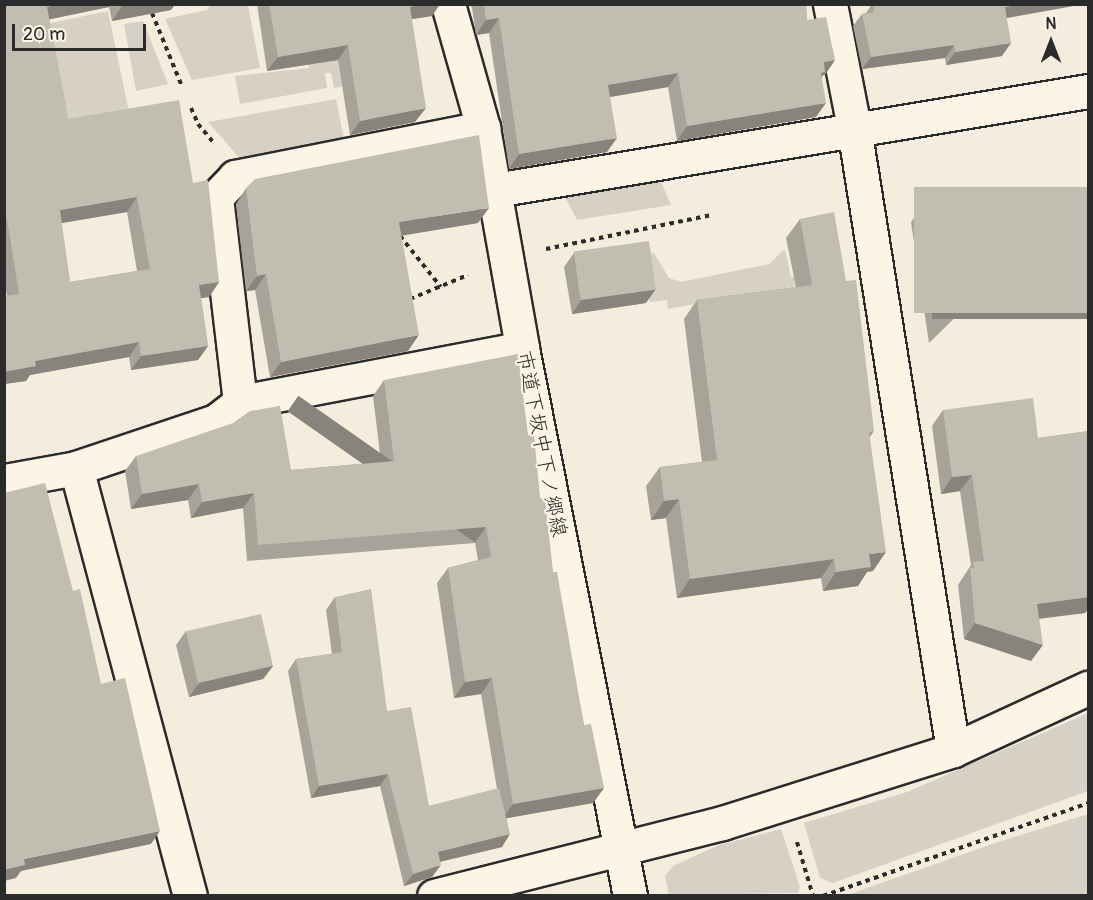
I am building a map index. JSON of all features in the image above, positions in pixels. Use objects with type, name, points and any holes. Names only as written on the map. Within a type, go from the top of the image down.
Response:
[{"type":"street","name":"市道下坂中下ノ郷線","points":[[448,4],[483,128],[522,348],[629,890]]},
{"type":"street","points":[[830,4],[854,128],[953,750]]},
{"type":"street","points":[[495,190],[854,128],[1089,91]]},
{"type":"street","points":[[240,402],[216,197],[235,177],[483,128]]},
{"type":"street","points":[[4,481],[76,468],[216,421],[240,402],[522,348]]},
{"type":"street","points":[[76,468],[190,896]]},
{"type":"street","points":[[434,896],[722,823],[953,750],[1089,688]]},
{"type":"path","points":[[152,13],[181,84]]},
{"type":"path","points":[[191,108],[198,124]]},
{"type":"path","points":[[507,257],[712,215]]},
{"type":"path","points":[[395,230],[441,287]]},
{"type":"path","points":[[399,304],[468,275]]},
{"type":"path","points":[[823,896],[1089,803]]},
{"type":"path","points":[[796,837],[813,896]]},
{"type":"shaded area","points":[[298,4],[397,76],[334,88],[331,73],[325,73],[327,88],[240,104],[235,76],[309,68]]},
{"type":"shaded area","points":[[210,5],[248,5],[260,68],[192,80],[165,19],[207,10]]},
{"type":"shaded area","points":[[108,11],[129,112],[8,137],[4,108],[41,25]]},
{"type":"shaded area","points":[[143,21],[168,84],[136,91],[124,24]]},
{"type":"shaded area","points":[[336,99],[345,144],[244,163],[208,122]]},
{"type":"shaded area","points":[[660,179],[671,205],[577,220],[565,197]]},
{"type":"shaded area","points":[[785,249],[791,277],[819,272],[824,281],[668,309],[667,300],[650,302],[643,254],[654,253],[669,278],[681,282],[769,264]]},
{"type":"shaded area","points":[[1088,713],[1088,791],[833,883],[820,878],[804,823],[907,792]]},
{"type":"shaded area","points":[[1088,814],[1088,895],[847,895],[995,843]]},
{"type":"shaded area","points":[[781,829],[800,887],[798,893],[669,895],[665,876],[673,866],[719,845]]},
{"type":"building","points":[[4,4],[60,4],[47,7],[68,119],[179,100],[193,183],[208,180],[219,282],[199,285],[208,346],[141,356],[139,342],[35,361],[36,366],[4,372],[4,296],[19,294],[7,219],[4,219]],"holes":[[[137,197],[150,269],[70,282],[60,210]]]},
{"type":"building","points":[[269,4],[423,4],[410,7],[426,108],[360,121],[348,45],[278,57]]},
{"type":"building","points":[[484,4],[806,4],[807,20],[826,17],[835,60],[824,62],[825,72],[821,73],[826,103],[687,126],[678,73],[608,85],[617,138],[519,154],[499,18],[486,20]]},
{"type":"building","points":[[873,4],[1019,4],[1005,7],[1011,43],[955,52],[954,45],[871,57],[862,14],[874,12]]},
{"type":"building","points":[[479,135],[489,208],[399,222],[419,335],[281,362],[266,274],[257,276],[246,188],[255,179]]},
{"type":"building","points":[[914,187],[1088,187],[1088,313],[914,313]]},
{"type":"building","points":[[834,212],[846,281],[856,280],[874,431],[869,432],[886,552],[869,554],[871,567],[836,572],[834,559],[690,579],[679,499],[664,501],[660,467],[717,460],[697,300],[812,285],[800,219]]},
{"type":"building","points":[[649,241],[656,290],[581,300],[574,252]]},
{"type":"building","points":[[518,354],[528,435],[534,434],[540,498],[545,498],[553,572],[557,572],[584,725],[591,724],[604,788],[513,804],[492,678],[465,682],[448,568],[491,557],[486,527],[258,545],[254,493],[202,502],[199,484],[142,494],[136,456],[233,423],[250,411],[280,406],[291,470],[394,461],[384,380]]},
{"type":"building","points":[[1033,398],[1038,438],[1089,431],[1089,524],[1087,524],[1089,597],[1037,604],[1043,645],[975,623],[970,568],[974,568],[973,562],[984,561],[972,475],[952,477],[943,410]]},
{"type":"building","points":[[45,483],[73,591],[80,589],[101,684],[125,678],[160,831],[24,859],[25,865],[4,870],[4,493]]},
{"type":"building","points":[[371,589],[387,711],[411,707],[429,806],[499,788],[510,834],[438,852],[441,865],[413,874],[388,774],[319,786],[296,659],[342,652],[335,597]]},
{"type":"building","points":[[261,614],[273,666],[198,683],[186,631]]}]
